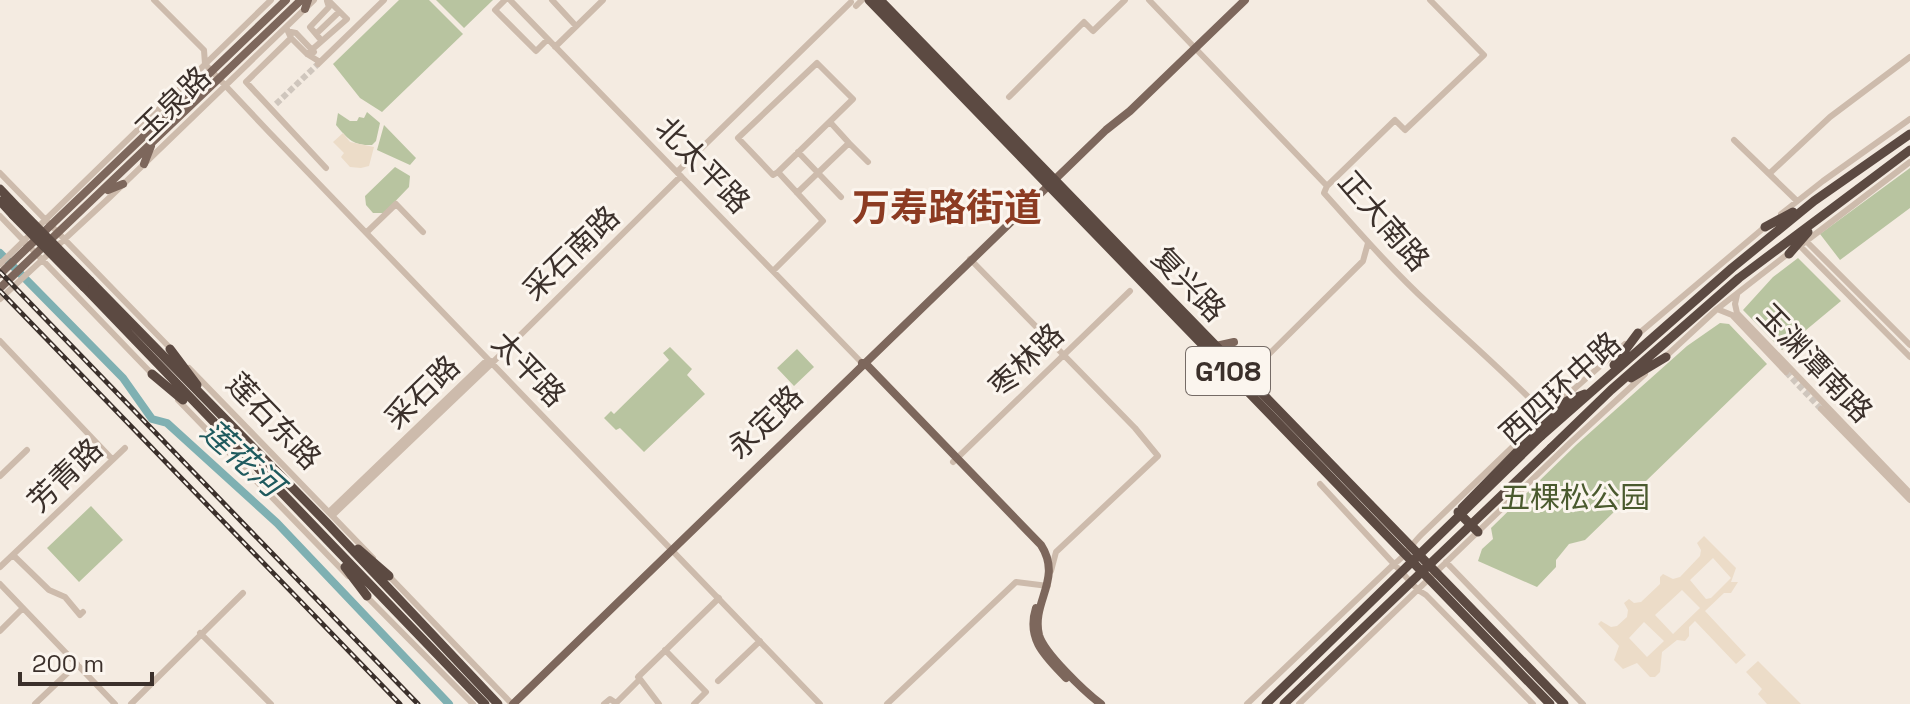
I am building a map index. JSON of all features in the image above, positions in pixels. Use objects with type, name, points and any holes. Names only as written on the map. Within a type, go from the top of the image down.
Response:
[{"type":"highway","name":"复兴路","points":[[869,0],[1216,346],[1413,548],[1432,576],[1550,704]]},
{"type":"highway","name":"复兴路","points":[[880,0],[1406,557],[1432,576],[1564,704]]},
{"type":"highway","name":"西四环中路","points":[[1266,704],[1601,381],[1814,201],[1910,134]]},
{"type":"highway","name":"西四环中路","points":[[1284,704],[1611,390],[1739,278],[1822,215],[1908,156]]},
{"type":"highway","points":[[0,189],[16,212],[87,284]]},
{"type":"highway","points":[[0,201],[16,212]]},
{"type":"highway","points":[[1765,227],[1814,201]]},
{"type":"highway","points":[[1789,254],[1822,215]]},
{"type":"highway","name":"莲石东路","points":[[87,284],[221,417],[330,517],[493,703]]},
{"type":"highway","name":"莲石东路","points":[[87,284],[218,429],[324,539],[493,703]]},
{"type":"highway","points":[[1601,381],[1638,333]]},
{"type":"highway","points":[[170,349],[221,417]]},
{"type":"highway","points":[[1611,390],[1666,357]]},
{"type":"highway","points":[[152,374],[218,429]]},
{"type":"highway","points":[[1406,557],[1458,512],[1567,401],[1588,394]]},
{"type":"highway","points":[[1458,512],[1478,532]]},
{"type":"highway","points":[[330,517],[389,576]]},
{"type":"highway","points":[[324,539],[367,596]]},
{"type":"main road","name":"玉泉路","points":[[55,230],[219,79],[286,0]]},
{"type":"main road","name":"永定路","points":[[510,703],[1245,0]]},
{"type":"main road","name":"玉泉路","points":[[55,230],[103,191],[241,58],[307,2]]},
{"type":"main road","points":[[144,164],[151,145]]},
{"type":"main road","points":[[103,191],[123,184]]},
{"type":"main road","points":[[0,274],[55,230]]},
{"type":"main road","points":[[0,288],[23,258]]},
{"type":"main road","points":[[1216,346],[1234,342]]},
{"type":"main road","name":"北太平路","points":[[864,365],[1038,551],[1044,563],[1045,586],[1039,615],[1042,641],[1048,651],[1101,704]]},
{"type":"main road","name":"北太平路","points":[[955,460],[1041,545],[1049,561],[1050,574],[1033,620],[1035,641],[1040,651],[1092,704]]},
{"type":"main road","points":[[1320,484],[1328,476]]},
{"type":"street","name":"太平路","points":[[154,0],[204,50],[205,64],[219,79],[820,704]]},
{"type":"street","name":"玉泉路","points":[[55,230],[205,64],[271,0]]},
{"type":"street","points":[[328,0],[347,19],[323,42],[319,37],[310,27],[329,7],[328,0]]},
{"type":"street","points":[[326,168],[273,106],[246,82],[289,32],[319,63],[384,0]]},
{"type":"street","points":[[508,0],[495,10],[536,51],[548,39]]},
{"type":"street","name":"北太平路","points":[[508,0],[864,365]]},
{"type":"street","points":[[552,0],[576,26]]},
{"type":"street","points":[[555,47],[603,0]]},
{"type":"street","name":"采石南路","points":[[491,361],[679,174],[854,4],[862,0]]},
{"type":"street","points":[[1009,97],[1084,22],[1093,31],[1125,0]]},
{"type":"street","name":"正大南路","points":[[1149,0],[1327,186],[1324,193],[1368,243],[1429,304],[1502,369],[1546,415]]},
{"type":"street","points":[[1327,186],[1395,120],[1405,130],[1484,55],[1430,0]]},
{"type":"street","name":"玉泉路","points":[[55,230],[123,184],[219,79],[289,32],[307,2]]},
{"type":"street","points":[[310,52],[319,37]]},
{"type":"street","points":[[241,58],[259,52]]},
{"type":"street","points":[[1769,174],[1830,117],[1910,57]]},
{"type":"street","points":[[817,63],[853,99],[798,152],[773,175],[738,138],[817,63]]},
{"type":"street","name":"西四环中路","points":[[1413,548],[1546,415],[1638,333],[1797,201],[1910,119]]},
{"type":"street","points":[[830,122],[868,162]]},
{"type":"street","points":[[1734,140],[1797,201]]},
{"type":"street","points":[[797,193],[849,143]]},
{"type":"street","points":[[798,152],[841,197]]},
{"type":"street","name":"西四环中路","points":[[1418,590],[1610,405],[1717,309],[1908,156]]},
{"type":"street","points":[[773,271],[823,221],[778,172]]},
{"type":"street","name":"莲石东路","points":[[0,173],[330,517]]},
{"type":"street","points":[[367,232],[396,204],[423,232]]},
{"type":"street","name":"莲石东路","points":[[0,216],[473,704]]},
{"type":"street","points":[[0,299],[23,258],[55,230]]},
{"type":"street","points":[[1257,366],[1363,261],[1368,243]]},
{"type":"street","points":[[1803,243],[1909,341],[1900,347]]},
{"type":"street","points":[[1803,243],[1910,357]]},
{"type":"street","points":[[0,264],[23,258]]},
{"type":"street","points":[[971,260],[1135,428],[1158,456],[1056,552],[1050,574]]},
{"type":"street","points":[[63,282],[85,261]]},
{"type":"street","name":"枣林路","points":[[955,460],[1130,291]]},
{"type":"street","name":"玉渊潭南路","points":[[1737,293],[1737,313],[1910,493]]},
{"type":"street","name":"玉渊潭南路","points":[[1717,309],[1732,315],[1786,372]]},
{"type":"street","points":[[0,341],[112,459]]},
{"type":"street","name":"采石路","points":[[330,517],[491,361]]},
{"type":"street","name":"玉渊潭南路","points":[[1821,409],[1910,500]]},
{"type":"street","name":"芳青路","points":[[0,567],[125,448]]},
{"type":"street","points":[[0,476],[27,450]]},
{"type":"street","points":[[1320,484],[1418,590],[1533,704]]},
{"type":"street","points":[[13,555],[49,590],[65,597],[80,615],[83,612]]},
{"type":"street","points":[[1247,704],[1394,564],[1406,557]]},
{"type":"street","points":[[1446,562],[1583,704]]},
{"type":"street","points":[[389,576],[510,703]]},
{"type":"street","points":[[887,704],[1016,582],[1045,586]]},
{"type":"street","points":[[0,584],[115,704]]},
{"type":"street","points":[[1299,704],[1418,590]]},
{"type":"street","points":[[131,704],[243,593]]},
{"type":"street","points":[[654,702],[638,677],[719,598]]},
{"type":"street","points":[[0,631],[23,608]]},
{"type":"street","points":[[200,633],[271,704]]},
{"type":"street","points":[[718,681],[760,641]]},
{"type":"street","points":[[665,650],[706,692],[694,704]]},
{"type":"street","points":[[35,704],[77,664]]},
{"type":"street","points":[[604,704],[610,699],[617,703],[640,679]]},
{"type":"street","points":[[1257,695],[1266,704]]},
{"type":"green space","points":[[399,0],[429,0],[463,34],[382,112],[360,98],[333,64]]},
{"type":"green space","points":[[436,0],[493,0],[464,28]]},
{"type":"green space","points":[[367,112],[380,123],[372,145],[351,140],[336,125],[338,113],[350,121],[357,121],[359,117],[364,118]]},
{"type":"green space","points":[[384,125],[416,158],[410,165],[377,150]]},
{"type":"green space","points":[[395,167],[410,176],[409,187],[384,213],[373,213],[366,205],[365,196]]},
{"type":"green space","points":[[1910,168],[1910,208],[1840,260],[1820,234]]},
{"type":"green space","points":[[1798,258],[1841,301],[1782,350],[1743,310],[1773,277]]},
{"type":"green space","name":"五棵松公园","points":[[1720,323],[1729,324],[1767,364],[1585,540],[1569,544],[1556,560],[1556,567],[1537,587],[1478,561],[1482,549],[1493,539],[1491,528],[1576,445],[1687,346]]},
{"type":"green space","points":[[670,347],[692,369],[687,375],[705,394],[644,452],[620,428],[616,430],[604,418],[611,411],[614,414],[669,360],[663,353]]},
{"type":"green space","points":[[797,349],[814,367],[794,386],[777,368]]},
{"type":"green space","points":[[91,506],[123,540],[79,582],[47,548]]},
{"type":"shaded area","points":[[343,133],[350,142],[374,147],[369,166],[350,167],[341,157],[344,153],[333,142]]},
{"type":"shaded area","points":[[1704,536],[1736,568],[1731,582],[1738,582],[1731,593],[1724,593],[1705,611],[1746,655],[1736,664],[1695,621],[1689,627],[1689,636],[1685,641],[1677,640],[1662,652],[1660,672],[1655,677],[1650,677],[1637,663],[1623,669],[1614,660],[1619,646],[1598,624],[1601,621],[1611,627],[1617,626],[1627,617],[1628,610],[1624,603],[1629,599],[1634,603],[1641,602],[1660,584],[1663,574],[1673,579],[1680,577],[1700,556],[1697,543]],"holes":[[[1713,558],[1731,578],[1711,598],[1706,599],[1690,580]],[[1682,590],[1700,608],[1673,634],[1655,615]],[[1644,622],[1664,641],[1647,657],[1629,638]]]},
{"type":"shaded area","points":[[1758,661],[1801,704],[1767,704],[1758,694],[1762,689],[1746,672]]},
{"type":"waterway","name":"莲花河","points":[[0,253],[123,378],[152,419],[167,423],[277,523],[449,704]]},
{"type":"tunnel","points":[[276,104],[318,64]]},
{"type":"tunnel","points":[[1786,372],[1821,409]]},
{"type":"railway","points":[[0,272],[418,704]]},
{"type":"railway","points":[[0,291],[400,704]]},
{"type":"district","name":"万寿路街道","points":[[947,208]]}]
